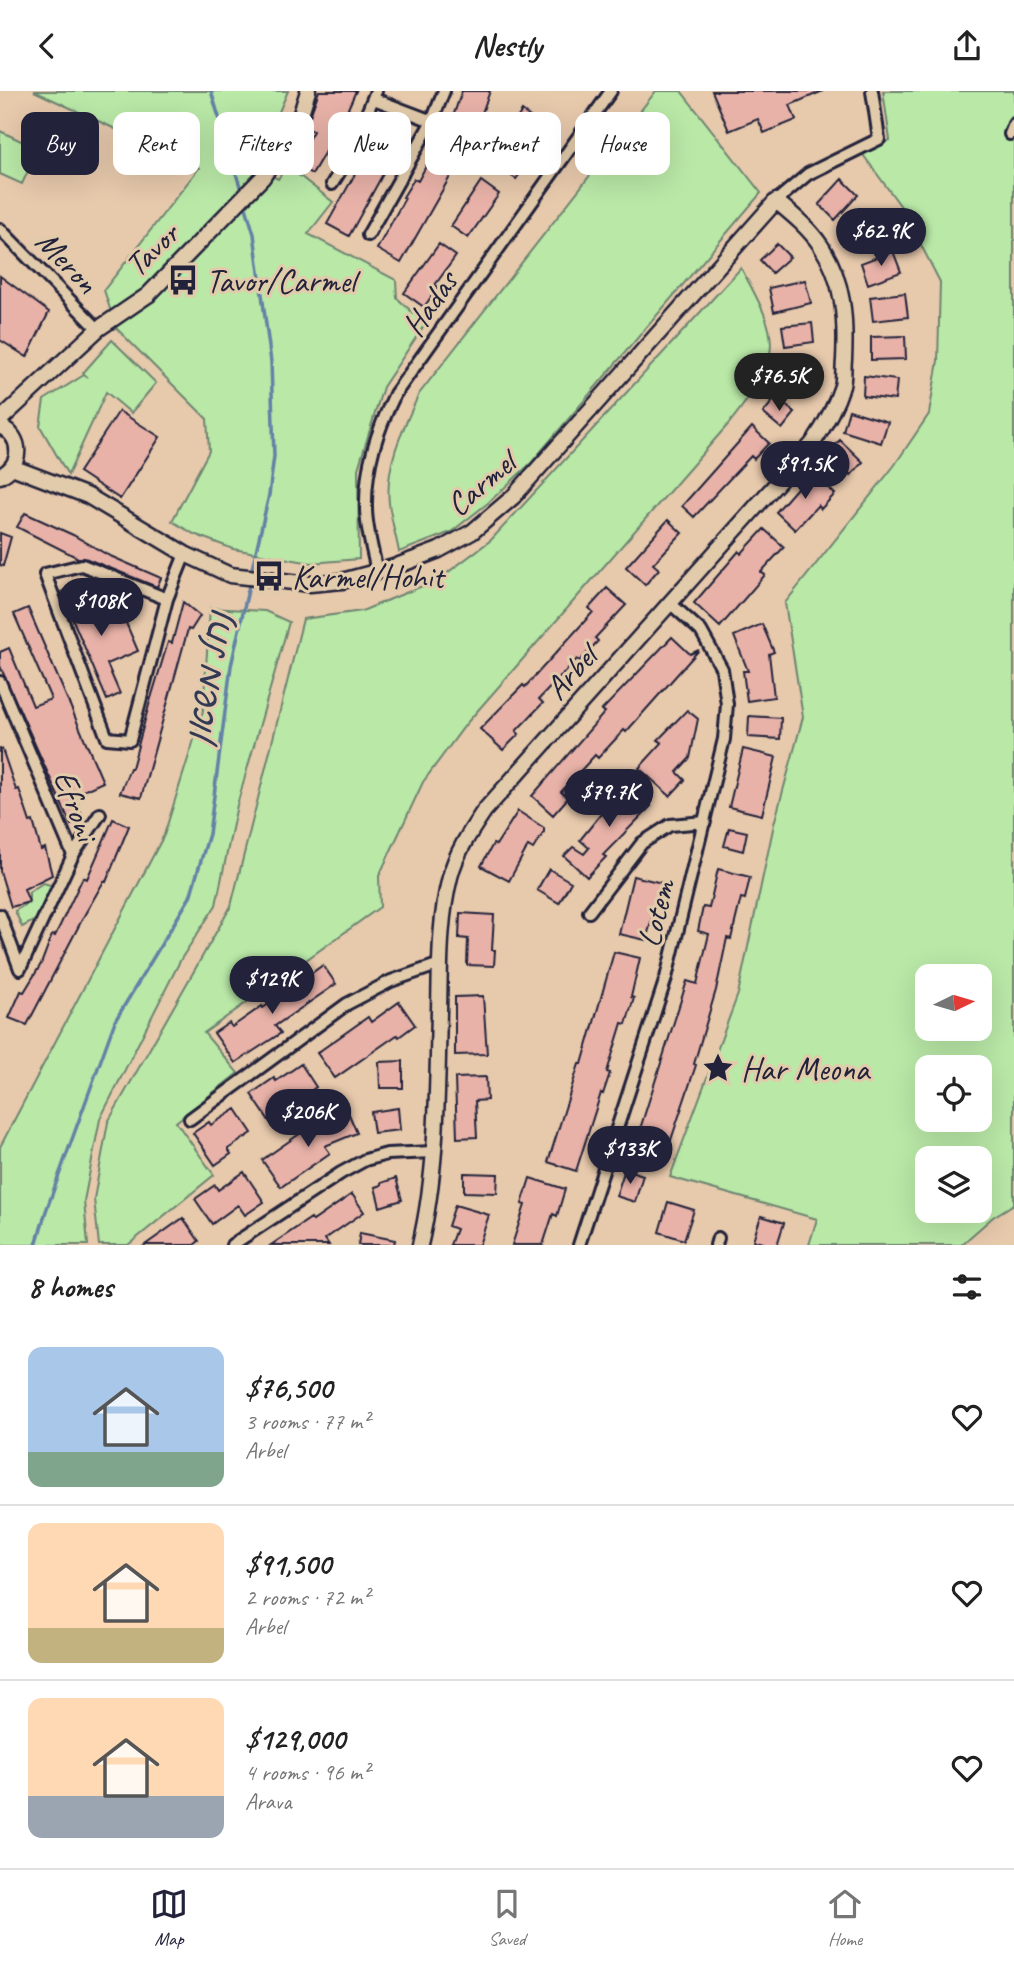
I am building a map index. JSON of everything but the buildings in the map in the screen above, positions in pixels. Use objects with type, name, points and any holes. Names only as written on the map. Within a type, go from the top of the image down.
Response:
[{"type":"street","name":"Tavor","points":[[0,420],[98,329],[148,295],[263,177],[299,120],[308,91]]},
{"type":"street","points":[[436,112],[444,91]]},
{"type":"street","name":"Hadas","points":[[377,572],[365,510],[368,470],[378,431],[396,394],[611,91]]},
{"type":"street","name":"Carmel","points":[[6,471],[89,496],[185,554],[230,575],[310,584],[342,582],[439,550],[472,532],[513,498],[776,201],[808,174],[879,139],[872,91]]},
{"type":"street","points":[[332,184],[350,155],[375,95],[425,118]]},
{"type":"street","points":[[368,235],[425,133]]},
{"type":"street","name":"Arbel","points":[[420,1245],[437,1113],[444,904],[450,876],[461,846],[484,811],[813,443],[830,418],[842,384],[844,303],[835,274],[821,247],[802,223],[776,201]]},
{"type":"street","name":"Meron","points":[[0,229],[98,329]]},
{"type":"street","points":[[0,426],[9,431],[18,445],[18,453],[6,471]]},
{"type":"street","points":[[167,599],[82,565],[45,574],[107,738],[130,740],[167,599],[185,554]]},
{"type":"street","name":"Lotem","points":[[579,1245],[666,978],[724,739],[727,704],[722,669],[701,631],[670,603]]},
{"type":"street","name":"Efroni","points":[[0,682],[72,856],[20,969],[0,915]]},
{"type":"street","points":[[72,856],[100,814]]},
{"type":"street","points":[[589,912],[642,843],[670,825],[705,822]]},
{"type":"street","points":[[190,1119],[347,1004],[391,981],[440,964]]},
{"type":"street","points":[[232,1245],[365,1160],[387,1154],[433,1152]]},
{"type":"green space","points":[[34,91],[288,91],[279,112],[214,112],[214,175],[270,175],[278,179],[281,175],[298,175],[333,202],[308,234],[396,280],[397,298],[425,324],[383,387],[358,469],[359,559],[311,563],[233,549],[194,534],[172,521],[209,451],[207,419],[116,328],[104,290],[194,175],[200,175],[200,112],[113,112],[113,128],[99,121],[99,112],[79,112]]},
{"type":"green space","points":[[656,91],[681,91],[761,193],[531,463],[488,503],[451,532],[399,552],[388,489],[396,447],[419,394],[590,175],[670,175],[670,112],[640,112]]},
{"type":"green space","points":[[883,91],[1014,91],[1014,1204],[992,1218],[992,1146],[915,1146],[915,1223],[986,1223],[961,1245],[809,1245],[817,1219],[670,1177],[738,994],[774,824],[803,717],[785,603],[894,466],[929,414],[938,361],[940,282],[902,208],[861,152],[890,140]]},
{"type":"green space","points":[[0,131],[21,141],[21,175],[26,175],[22,184],[0,174]]},
{"type":"green space","points":[[741,268],[764,313],[769,331],[771,346],[761,379],[731,421],[466,724],[423,782],[379,876],[380,907],[204,1033],[238,1073],[176,1122],[214,1175],[128,1245],[99,1245],[94,1199],[108,1122],[231,906],[303,619],[362,611],[439,579],[491,540]]},
{"type":"green space","points":[[112,340],[156,383],[131,413],[106,392],[68,475],[40,426],[44,400],[84,375],[88,378],[83,373]]},
{"type":"green space","points":[[210,608],[265,611],[289,622],[237,805],[216,905],[181,959],[100,1119],[84,1201],[88,1245],[0,1245],[0,1147],[164,835],[203,711]]},
{"type":"green space","points":[[43,883],[54,886],[45,915],[22,927],[15,911],[29,902],[29,892]]},
{"type":"waterway","name":"נחל משאן","points":[[211,91],[242,193]]},
{"type":"waterway","name":"נחל משאן","points":[[244,201],[254,234],[271,362],[274,456],[269,495],[251,573]]},
{"type":"waterway","name":"נחל משאן","points":[[36,1245],[115,1021],[190,897],[209,834],[231,666],[250,581]]},
{"type":"place","name":"Tavor/Carmel","points":[[183,280]]},
{"type":"place","name":"Karmel/Hohit","points":[[269,576]]},
{"type":"place","name":"Har Meona","points":[[718,1068]]}]
